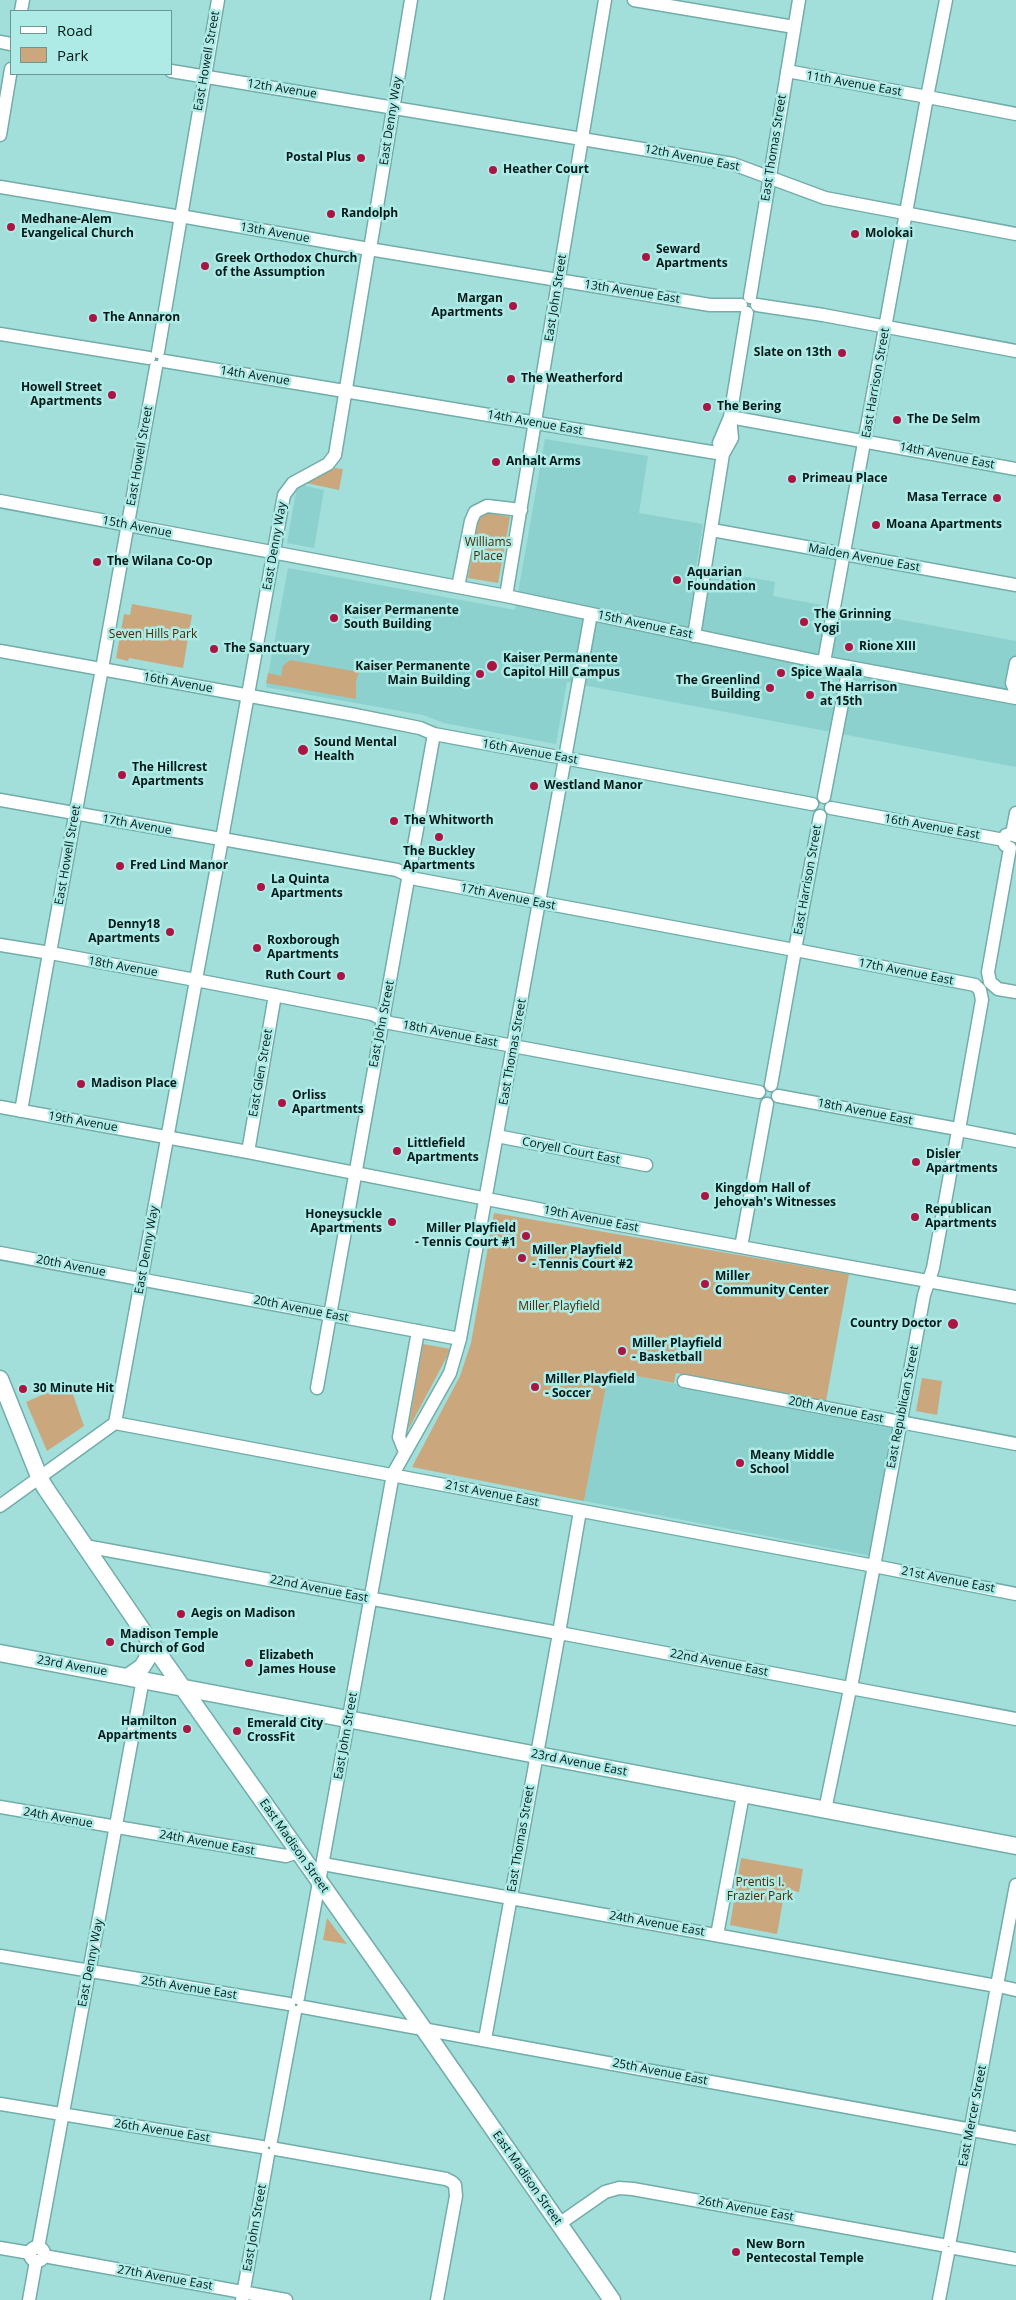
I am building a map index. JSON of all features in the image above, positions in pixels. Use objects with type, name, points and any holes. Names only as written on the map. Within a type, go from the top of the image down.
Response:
[{"type":"main road","name":"East Madison Street","points":[[0,1379],[40,1479],[150,1640],[612,2300]]},
{"type":"main road","points":[[136,1678],[148,1659],[150,1640]]},
{"type":"main road","name":"23rd Avenue","points":[[0,1652],[136,1678]]},
{"type":"main road","name":"23rd Avenue East","points":[[136,1678],[1016,1846]]},
{"type":"street","name":"East Howell Street","points":[[21,1111],[157,360],[218,0]]},
{"type":"street","name":"East Denny Way","points":[[115,1423],[284,496],[287,488],[328,464],[334,458],[411,0]]},
{"type":"street","name":"East John Street","points":[[506,596],[605,0]]},
{"type":"street","points":[[634,0],[794,27]]},
{"type":"street","name":"East Thomas Street","points":[[694,636],[724,454],[719,443],[730,417],[799,0]]},
{"type":"street","name":"East Harrison Street","points":[[824,662],[946,0]]},
{"type":"street","name":"12th Avenue","points":[[172,70],[393,107]]},
{"type":"street","name":"11th Avenue East","points":[[787,72],[1016,114]]},
{"type":"street","points":[[0,134],[10,75]]},
{"type":"street","name":"12th Avenue East","points":[[393,107],[733,164],[825,198],[1016,234]]},
{"type":"street","name":"13th Avenue","points":[[0,187],[369,249]]},
{"type":"street","name":"13th Avenue East","points":[[369,249],[710,305],[749,305],[886,327],[1016,351]]},
{"type":"street","name":"14th Avenue","points":[[0,334],[346,391]]},
{"type":"street","name":"14th Avenue East","points":[[346,391],[724,454]]},
{"type":"street","name":"14th Avenue East","points":[[730,417],[1016,468]]},
{"type":"street","name":"15th Avenue","points":[[0,501],[273,553]]},
{"type":"street","points":[[458,588],[470,521],[474,512],[487,506],[521,510]]},
{"type":"street","name":"Malden Avenue East","points":[[712,530],[1016,585]]},
{"type":"street","name":"15th Avenue East","points":[[273,553],[506,596],[694,636],[1016,698]]},
{"type":"street","name":"East Thomas Street","points":[[392,1474],[450,1373],[460,1339],[591,614]]},
{"type":"street","name":"16th Avenue","points":[[0,651],[248,696]]},
{"type":"street","points":[[1016,663],[1012,683],[1016,693]]},
{"type":"street","points":[[824,797],[849,667]]},
{"type":"street","name":"16th Avenue East","points":[[248,696],[420,728],[434,734],[812,804]]},
{"type":"street","name":"East John Street","points":[[317,1388],[354,1172],[434,734]]},
{"type":"street","points":[[817,797],[824,797],[829,800],[831,808],[827,814],[820,816],[813,811],[812,804],[817,797]]},
{"type":"street","name":"17th Avenue","points":[[0,800],[222,839]]},
{"type":"street","name":"16th Avenue East","points":[[831,808],[1012,841]]},
{"type":"street","name":"East Republican Street","points":[[825,1810],[874,1566],[900,1422],[928,1282],[933,1268],[1016,813]]},
{"type":"street","name":"East Harrison Street","points":[[771,1085],[820,816]]},
{"type":"street","name":"17th Avenue East","points":[[222,839],[397,870],[416,880],[1016,992]]},
{"type":"street","name":"18th Avenue","points":[[0,945],[196,980]]},
{"type":"street","name":"18th Avenue East","points":[[196,980],[372,1014],[390,1023],[759,1092]]},
{"type":"street","name":"East Glen Street","points":[[248,1152],[275,995]]},
{"type":"street","points":[[765,1085],[771,1085],[776,1088],[778,1096],[774,1102],[767,1104],[762,1101],[759,1092],[765,1085]]},
{"type":"street","name":"18th Avenue East","points":[[778,1096],[1016,1141]]},
{"type":"street","points":[[741,1247],[767,1104]]},
{"type":"street","name":"19th Avenue","points":[[0,1108],[167,1137]]},
{"type":"street","name":"Coryell Court East","points":[[497,1136],[646,1165]]},
{"type":"street","name":"19th Avenue East","points":[[167,1137],[1016,1298]]},
{"type":"street","name":"20th Avenue","points":[[0,1252],[142,1279]]},
{"type":"street","name":"20th Avenue East","points":[[142,1279],[460,1339]]},
{"type":"street","points":[[405,1452],[399,1437],[418,1331]]},
{"type":"street","name":"20th Avenue East","points":[[684,1381],[1016,1444]]},
{"type":"street","points":[[0,1506],[40,1479],[115,1423]]},
{"type":"street","name":"21st Avenue East","points":[[115,1423],[392,1474],[1016,1594]]},
{"type":"street","name":"East John Street","points":[[243,2296],[323,1864],[392,1474]]},
{"type":"street","name":"East Thomas Street","points":[[485,2039],[580,1511]]},
{"type":"street","name":"22nd Avenue East","points":[[85,1546],[1016,1719]]},
{"type":"street","name":"East Denny Way","points":[[29,2300],[116,1828],[136,1678]]},
{"type":"street","points":[[717,1935],[743,1795]]},
{"type":"street","name":"24th Avenue","points":[[0,1807],[116,1828]]},
{"type":"street","name":"24th Avenue East","points":[[116,1828],[286,1856],[298,1852]]},
{"type":"street","name":"24th Avenue East","points":[[323,1864],[1001,1987]]},
{"type":"street","name":"East Mercer Street","points":[[939,2300],[971,2130],[1001,1987],[1016,1885]]},
{"type":"street","name":"25th Avenue East","points":[[0,1956],[296,2005],[1016,2138]]},
{"type":"street","name":"26th Avenue East","points":[[0,2104],[446,2179],[455,2185],[456,2196],[437,2300]]},
{"type":"street","name":"26th Avenue East","points":[[559,2224],[605,2192],[619,2188],[633,2189],[1016,2259]]},
{"type":"street","name":"27th Avenue East","points":[[0,2248],[243,2296],[286,2300]]},
{"type":"shaded area","points":[[545,439],[648,456],[639,513],[703,524],[696,568],[775,582],[773,596],[1016,641],[1016,767],[567,682],[556,744],[444,723],[423,715],[266,687],[288,568],[515,610]]},
{"type":"shaded area","points":[[304,484],[324,490],[314,548],[287,543],[297,487]]},
{"type":"shaded area","name":"Meany Middle School","points":[[609,1371],[895,1426],[871,1556],[584,1501]]},
{"type":"green space","points":[[335,468],[343,469],[339,490],[306,483]]},
{"type":"green space","name":"Williams Place","points":[[488,513],[510,517],[498,583],[468,578],[478,522],[482,516]]},
{"type":"green space","name":"Seven Hills Park","points":[[132,604],[192,615],[183,668],[129,658],[128,661],[116,658],[124,614],[130,615]]},
{"type":"green space","points":[[290,660],[359,672],[356,681],[356,699],[266,683],[268,673],[281,676],[283,666]]},
{"type":"green space","name":"Miller Playfield","points":[[494,1213],[849,1274],[826,1401],[676,1373],[674,1383],[609,1371],[584,1501],[412,1467],[460,1376],[471,1343]]},
{"type":"green space","points":[[423,1344],[451,1349],[408,1430]]},
{"type":"green space","points":[[922,1378],[942,1381],[937,1415],[916,1411]]},
{"type":"green space","points":[[69,1383],[84,1426],[47,1451],[26,1402]]},
{"type":"green space","name":"Prentis I. Frazier Park","points":[[741,1858],[803,1869],[799,1892],[785,1890],[777,1934],[730,1925]]},
{"type":"green space","points":[[327,1918],[347,1944],[323,1940]]},
{"type":"place","name":"Postal Plus","points":[[361,158]]},
{"type":"place","name":"Heather Court","points":[[493,170]]},
{"type":"place","name":"Randolph","points":[[331,214]]},
{"type":"place","name":"Medhane-Alem Evangelical Church","points":[[11,227]]},
{"type":"place","name":"Molokai","points":[[855,234]]},
{"type":"place","name":"Seward Apartments","points":[[646,257]]},
{"type":"place","name":"Greek Orthodox Church of the Assumption","points":[[205,266]]},
{"type":"place","name":"Margan Apartments","points":[[513,306]]},
{"type":"place","name":"The Annaron","points":[[93,318]]},
{"type":"place","name":"Slate on 13th","points":[[842,353]]},
{"type":"place","name":"The Weatherford","points":[[511,379]]},
{"type":"place","name":"Howell Street Apartments","points":[[112,395]]},
{"type":"place","name":"The Bering","points":[[707,407]]},
{"type":"place","name":"The De Selm","points":[[897,420]]},
{"type":"place","name":"Anhalt Arms","points":[[496,462]]},
{"type":"place","name":"Primeau Place","points":[[792,479]]},
{"type":"place","name":"Masa Terrace","points":[[997,498]]},
{"type":"place","name":"Moana Apartments","points":[[876,525]]},
{"type":"place","name":"The Wilana Co-Op","points":[[97,562]]},
{"type":"place","name":"Aquarian Foundation","points":[[677,580]]},
{"type":"place","name":"Kaiser Permanente South Building","points":[[334,618]]},
{"type":"place","name":"The Grinning Yogi","points":[[804,622]]},
{"type":"place","name":"Rione XIII","points":[[849,647]]},
{"type":"place","name":"The Sanctuary","points":[[214,649]]},
{"type":"place","name":"Kaiser Permanente Capitol Hill Campus","points":[[492,666]]},
{"type":"place","name":"Spice Waala","points":[[781,673]]},
{"type":"place","name":"Kaiser Permanente Main Building","points":[[480,674]]},
{"type":"place","name":"The Greenlind Building","points":[[770,688]]},
{"type":"place","name":"The Harrison at 15th","points":[[810,695]]},
{"type":"place","name":"Sound Mental Health","points":[[303,750]]},
{"type":"place","name":"The Hillcrest Apartments","points":[[122,775]]},
{"type":"place","name":"Westland Manor","points":[[534,786]]},
{"type":"place","name":"The Whitworth","points":[[394,821]]},
{"type":"place","name":"The Buckley Apartments","points":[[439,837]]},
{"type":"place","name":"Fred Lind Manor","points":[[120,866]]},
{"type":"place","name":"La Quinta Apartments","points":[[261,887]]},
{"type":"place","name":"Denny18 Apartments","points":[[170,932]]},
{"type":"place","name":"Roxborough Apartments","points":[[257,948]]},
{"type":"place","name":"Ruth Court","points":[[341,976]]},
{"type":"place","name":"Madison Place","points":[[81,1084]]},
{"type":"place","name":"Orliss Apartments","points":[[282,1103]]},
{"type":"place","name":"Littlefield Apartments","points":[[397,1151]]},
{"type":"place","name":"Disler Apartments","points":[[916,1162]]},
{"type":"place","name":"Kingdom Hall of Jehovah's Witnesses","points":[[705,1196]]},
{"type":"place","name":"Republican Apartments","points":[[915,1217]]},
{"type":"place","name":"Honeysuckle Apartments","points":[[392,1222]]},
{"type":"place","name":"Miller Playfield - Tennis Court #1","points":[[526,1236]]},
{"type":"place","name":"Miller Playfield - Tennis Court #2","points":[[522,1258]]},
{"type":"place","name":"Miller Community Center","points":[[705,1284]]},
{"type":"place","name":"Country Doctor","points":[[953,1324]]},
{"type":"place","name":"Miller Playfield - Basketball","points":[[622,1351]]},
{"type":"place","name":"Miller Playfield - Soccer","points":[[535,1387]]},
{"type":"place","name":"30 Minute Hit","points":[[23,1389]]},
{"type":"place","name":"Meany Middle School","points":[[740,1463]]},
{"type":"place","name":"Aegis on Madison","points":[[181,1614]]},
{"type":"place","name":"Madison Temple Church of God","points":[[110,1642]]},
{"type":"place","name":"Elizabeth James House","points":[[249,1663]]},
{"type":"place","name":"Hamilton Appartments","points":[[187,1729]]},
{"type":"place","name":"Emerald City CrossFit","points":[[237,1731]]},
{"type":"place","name":"New Born Pentecostal Temple","points":[[736,2252]]}]
